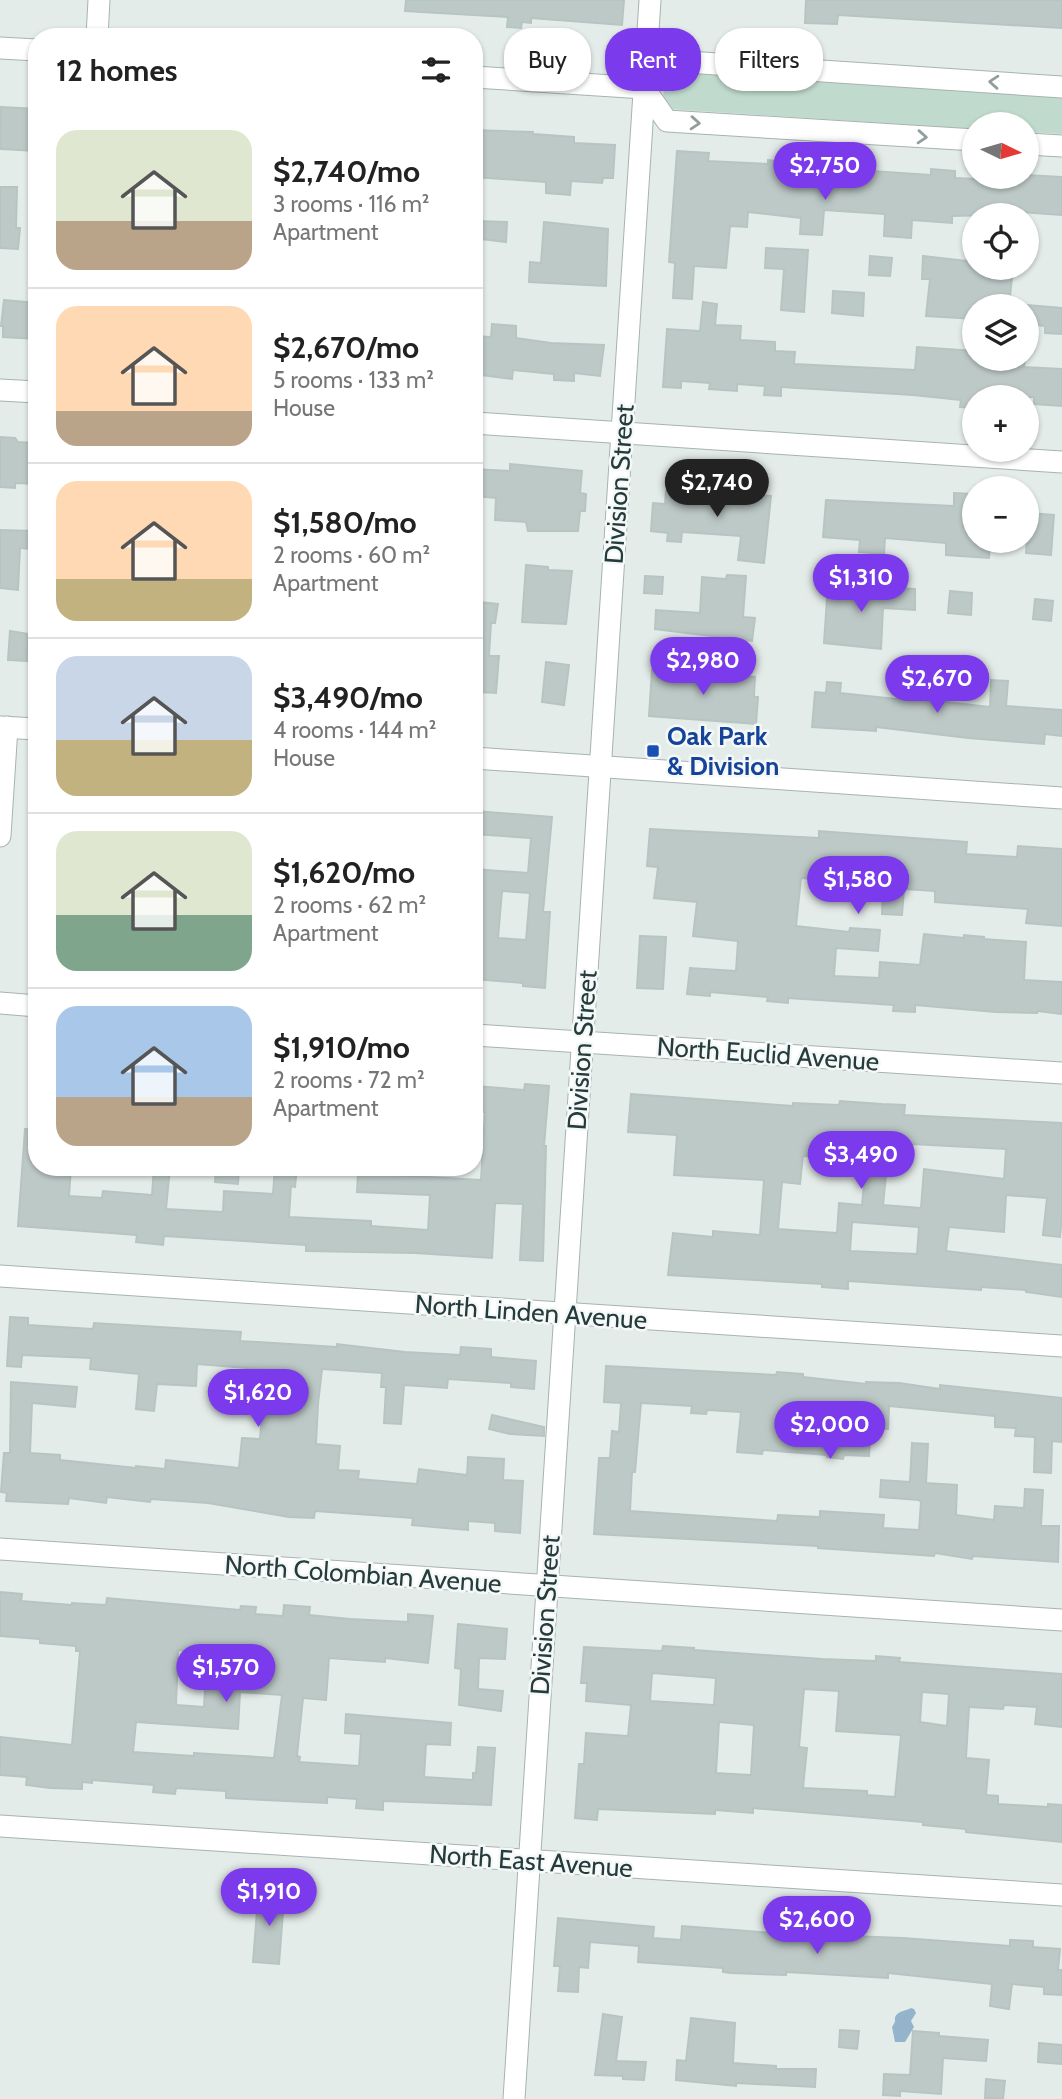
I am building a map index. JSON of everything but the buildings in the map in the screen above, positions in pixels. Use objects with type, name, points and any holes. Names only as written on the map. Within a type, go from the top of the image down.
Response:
[{"type":"street","points":[[97,28],[99,0]]},
{"type":"street","name":"Division Street","points":[[648,28],[650,0]]},
{"type":"street","points":[[0,48],[28,50]]},
{"type":"street","points":[[701,63],[1062,87]]},
{"type":"street","points":[[483,78],[605,85]]},
{"type":"street","name":"Division Street","points":[[514,2099],[644,91]]},
{"type":"street","points":[[646,91],[667,121],[962,140]]},
{"type":"street","points":[[1040,145],[1062,146]]},
{"type":"street","points":[[0,390],[28,392]]},
{"type":"street","points":[[483,424],[1062,462]]},
{"type":"street","points":[[0,836],[4,727],[28,728]]},
{"type":"street","points":[[483,759],[1062,798]]},
{"type":"street","points":[[0,1003],[28,1005]]},
{"type":"street","name":"North Euclid Avenue","points":[[483,1036],[1062,1073]]},
{"type":"street","name":"North Linden Avenue","points":[[0,1276],[1062,1346]]},
{"type":"street","name":"North Colombian Avenue","points":[[0,1549],[1062,1620]]},
{"type":"street","name":"North East Avenue","points":[[0,1826],[1062,1895]]},
{"type":"green space","points":[[701,74],[715,75],[715,91],[823,91],[823,82],[1062,97],[1062,134],[1040,133],[1040,112],[962,112],[962,128],[669,109],[663,98],[664,91],[701,91]]},
{"type":"water","points":[[911,2008],[916,2013],[911,2021],[914,2027],[905,2042],[895,2042],[892,2027],[896,2016]]},
{"type":"place","name":"Oak Park & Division","points":[[653,751]]}]
